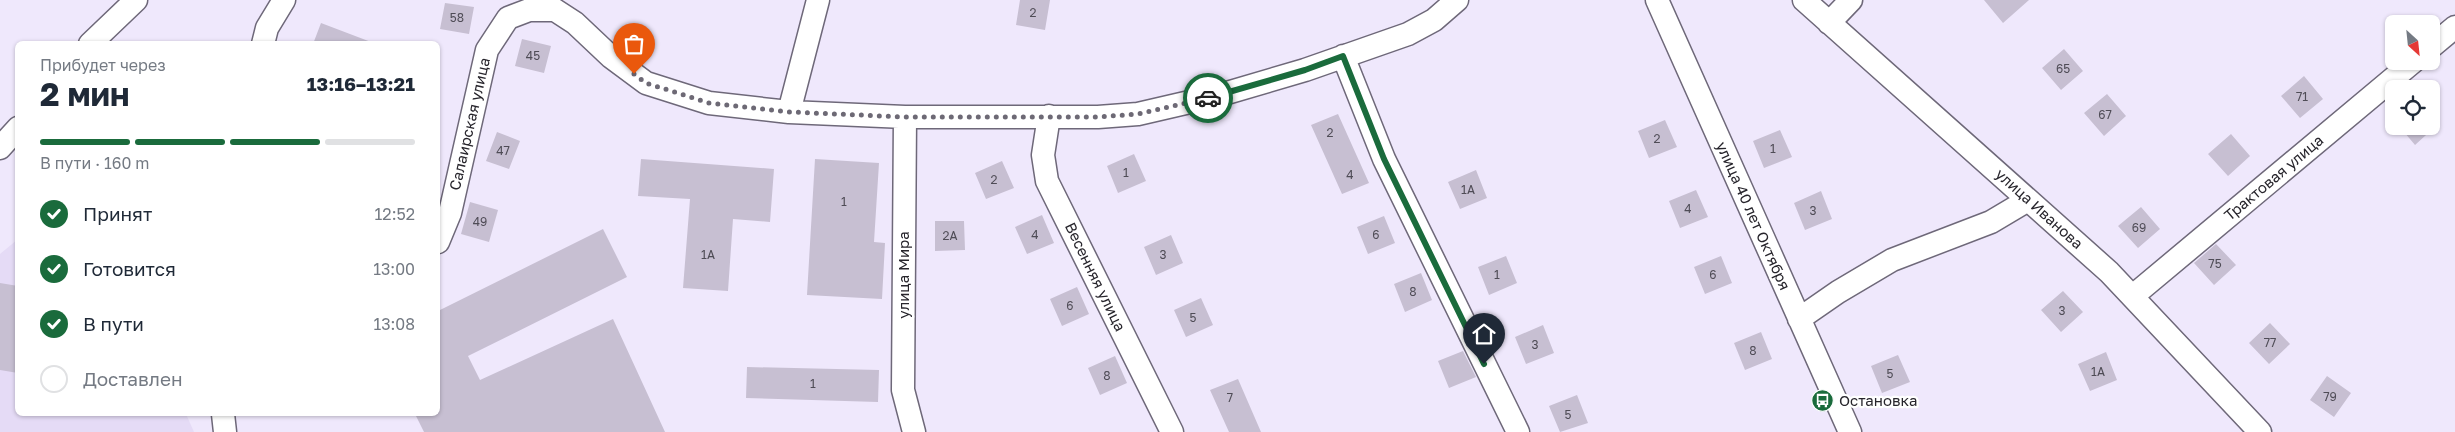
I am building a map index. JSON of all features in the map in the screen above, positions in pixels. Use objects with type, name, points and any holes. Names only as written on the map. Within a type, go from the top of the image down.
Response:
[{"type":"street","points":[[93,41],[136,0]]},
{"type":"street","points":[[264,41],[267,28],[284,0]]},
{"type":"street","points":[[790,112],[818,0]]},
{"type":"street","name":"Салаирская улица","points":[[440,237],[450,213],[487,50],[508,18],[529,10],[555,10],[575,23],[611,57],[646,83],[709,103],[790,112],[905,117],[1098,117],[1138,114],[1220,95],[1305,70],[1408,34],[1434,20],[1458,0]]},
{"type":"street","name":"улица 40 лет Октября","points":[[1657,0],[1850,432]]},
{"type":"street","name":"улица Иванова","points":[[1804,0],[2134,296],[2260,432]]},
{"type":"street","points":[[1829,23],[1851,0]]},
{"type":"street","points":[[2440,39],[2455,27]]},
{"type":"street","points":[[1343,56],[1384,159],[1518,432]]},
{"type":"street","name":"Трактовая улица","points":[[2134,296],[2403,70]]},
{"type":"street","name":"Весенняя улица","points":[[1049,116],[1044,155],[1047,181],[1172,432]]},
{"type":"street","name":"улица Мира","points":[[905,117],[903,390],[914,432]]},
{"type":"street","points":[[0,148],[15,131]]},
{"type":"street","points":[[1799,318],[1892,260],[1991,222],[2028,200]]},
{"type":"street","points":[[223,416],[225,432]]},
{"type":"shaded area","points":[[15,242],[15,416],[187,416],[194,432],[0,432],[0,254]]},
{"type":"building","points":[[1020,0],[1050,0],[1045,30],[1016,25]]},
{"type":"building","points":[[1984,0],[2029,0],[2003,23]]},
{"type":"building","points":[[445,3],[474,7],[469,34],[440,29]]},
{"type":"building","points":[[321,23],[368,41],[314,41]]},
{"type":"building","points":[[522,39],[551,46],[544,73],[515,66]]},
{"type":"building","points":[[2064,49],[2083,71],[2061,90],[2042,68]]},
{"type":"building","points":[[2304,76],[2323,99],[2300,118],[2281,96]]},
{"type":"building","points":[[2107,94],[2126,116],[2104,136],[2084,113]]},
{"type":"building","points":[[1338,114],[1369,183],[1342,194],[1311,125]]},
{"type":"building","points":[[1665,120],[1677,147],[1649,158],[1638,131]]},
{"type":"building","points":[[1780,130],[1792,157],[1764,168],[1753,141]]},
{"type":"building","points":[[497,132],[520,141],[509,169],[486,161]]},
{"type":"building","points":[[2231,134],[2250,156],[2228,176],[2208,154]]},
{"type":"building","points":[[2407,135],[2426,135],[2415,145]]},
{"type":"building","points":[[1134,154],[1146,181],[1118,193],[1107,166]]},
{"type":"building","points":[[641,159],[774,169],[770,222],[733,219],[728,291],[683,288],[690,199],[638,196]]},
{"type":"building","points":[[815,159],[879,163],[874,242],[885,243],[882,299],[807,295]]},
{"type":"building","points":[[1002,161],[1014,188],[986,199],[975,173]]},
{"type":"building","points":[[1476,170],[1487,198],[1460,209],[1448,182]]},
{"type":"building","points":[[1696,190],[1708,217],[1680,228],[1669,201]]},
{"type":"building","points":[[1821,191],[1832,219],[1805,230],[1794,203]]},
{"type":"building","points":[[470,202],[498,210],[489,242],[461,234]]},
{"type":"building","points":[[2141,207],[2160,229],[2138,248],[2118,226]]},
{"type":"building","points":[[1042,215],[1054,243],[1027,254],[1015,227]]},
{"type":"building","points":[[1384,216],[1395,243],[1368,254],[1357,227]]},
{"type":"building","points":[[935,221],[964,221],[965,250],[935,251]]},
{"type":"building","points":[[603,229],[627,277],[468,356],[480,380],[613,319],[665,432],[424,432],[416,416],[440,416],[440,310]]},
{"type":"building","points":[[1171,235],[1183,263],[1156,275],[1144,247]]},
{"type":"building","points":[[2216,244],[2236,265],[2214,285],[2194,263]]},
{"type":"building","points":[[1506,256],[1517,283],[1489,295],[1478,267]]},
{"type":"building","points":[[1721,256],[1732,283],[1705,294],[1694,267]]},
{"type":"building","points":[[1421,273],[1432,300],[1405,312],[1394,284]]},
{"type":"building","points":[[0,283],[15,286],[15,372],[0,370]]},
{"type":"building","points":[[1077,287],[1089,314],[1062,326],[1050,299]]},
{"type":"building","points":[[2063,291],[2083,312],[2061,332],[2041,310]]},
{"type":"building","points":[[1201,298],[1213,325],[1186,337],[1174,310]]},
{"type":"building","points":[[2270,323],[2290,344],[2269,364],[2249,343]]},
{"type":"building","points":[[1543,325],[1554,353],[1526,364],[1515,337]]},
{"type":"building","points":[[1761,332],[1772,359],[1745,370],[1734,343]]},
{"type":"building","points":[[1463,351],[1476,377],[1449,388],[1438,361]]},
{"type":"building","points":[[2106,352],[2117,380],[2090,391],[2078,364]]},
{"type":"building","points":[[1898,355],[1910,382],[1882,393],[1871,366]]},
{"type":"building","points":[[1115,356],[1127,383],[1100,395],[1088,368]]},
{"type":"building","points":[[747,367],[879,370],[878,402],[746,398]]},
{"type":"building","points":[[2327,376],[2351,393],[2334,417],[2310,400]]},
{"type":"building","points":[[1238,379],[1261,432],[1229,432],[1210,390]]},
{"type":"building","points":[[1577,395],[1588,423],[1560,432],[1549,406]]},
{"type":"way so far","points":[[634,74],[646,83],[709,103],[790,112],[905,117],[1098,117],[1138,114],[1208,98]]},
{"type":"place","name":"Остановка","points":[[1823,401]]},
{"type":"route","points":[[1208,98],[1305,70],[1343,56],[1384,159],[1484,364]]}]
